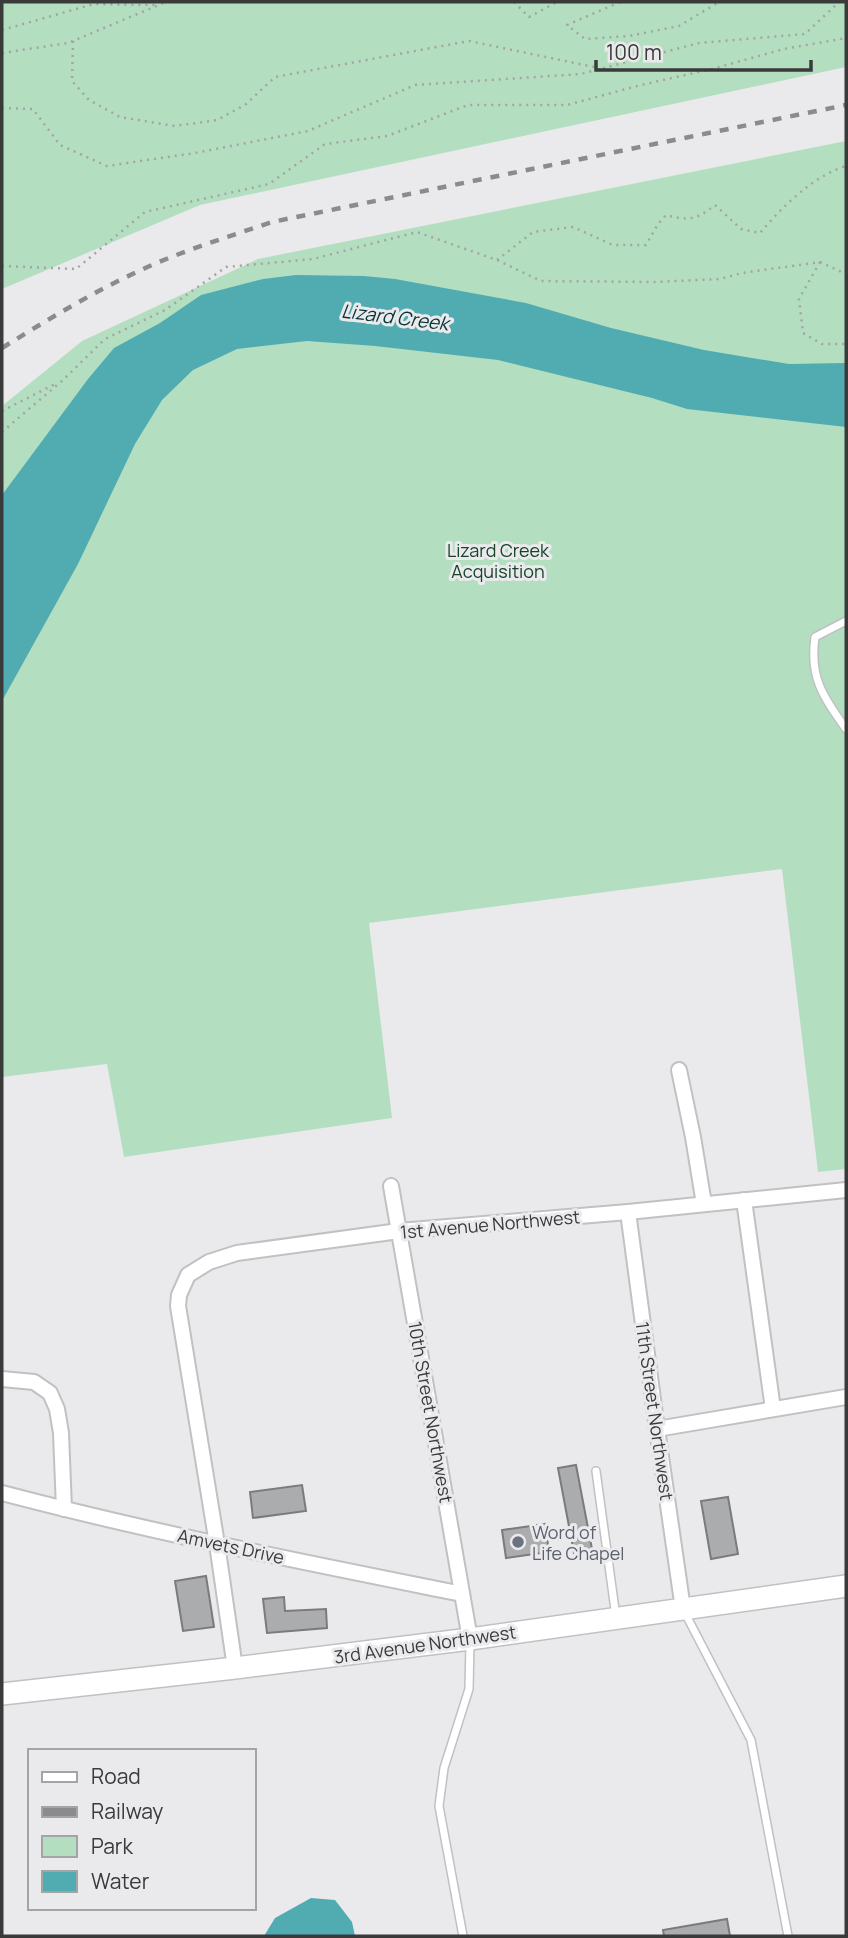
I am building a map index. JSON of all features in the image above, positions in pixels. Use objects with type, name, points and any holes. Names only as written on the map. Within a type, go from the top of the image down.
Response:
[{"type":"main road","name":"3rd Avenue Northwest","points":[[2,1690],[235,1668],[470,1639],[846,1586]]},
{"type":"street","points":[[679,1070],[694,1137],[704,1205]]},
{"type":"street","name":"10th Street Northwest","points":[[391,1186],[470,1639]]},
{"type":"street","name":"1st Avenue Northwest","points":[[235,1668],[178,1306],[188,1275],[209,1262],[237,1253],[399,1231],[846,1190]]},
{"type":"street","points":[[744,1200],[773,1409]]},
{"type":"street","name":"11th Street Northwest","points":[[628,1212],[683,1609]]},
{"type":"street","points":[[2,1379],[34,1382],[50,1393],[57,1409],[61,1433],[64,1509]]},
{"type":"street","points":[[657,1429],[846,1397]]},
{"type":"street","name":"Amvets Drive","points":[[2,1493],[217,1544],[462,1594]]},
{"type":"lane","points":[[846,621],[815,637],[813,654],[814,671],[826,701],[846,729]]},
{"type":"lane","points":[[596,1471],[616,1617]]},
{"type":"lane","points":[[683,1609],[751,1740],[788,1936]]},
{"type":"lane","points":[[463,1936],[439,1806],[444,1768],[469,1689],[470,1639]]},
{"type":"path","points":[[2,53],[73,41],[166,2]]},
{"type":"path","points":[[514,2],[530,17],[557,2]]},
{"type":"path","points":[[620,2],[567,25],[586,39],[629,36],[679,26],[719,2]]},
{"type":"path","points":[[2,108],[33,109],[60,145],[107,166],[195,153],[308,131],[415,85],[581,74],[699,43],[805,34],[840,2]]},
{"type":"path","points":[[2,30],[94,4],[159,5]]},
{"type":"path","points":[[2,267],[76,269],[145,212],[270,184],[325,144],[387,136],[468,104],[568,105],[784,49],[846,38]]},
{"type":"path","points":[[73,41],[72,81],[89,100],[120,117],[175,126],[217,120],[246,105],[275,77],[469,41],[603,68]]},
{"type":"path","points":[[497,260],[533,232],[573,227],[612,245],[646,245],[666,215],[685,220],[705,213],[715,205],[741,229],[760,233],[780,209],[834,170],[846,166]]},
{"type":"path","points":[[2,432],[105,340],[165,310],[226,267],[313,259],[416,232],[497,260],[541,281],[656,282],[720,279],[742,273],[820,262],[846,274]]},
{"type":"path","points":[[820,262],[799,299],[803,333],[822,344],[846,344]]},
{"type":"path","points":[[2,411],[63,380]]},
{"type":"green space","points":[[2,2],[846,2],[846,67],[200,205],[2,289]]},
{"type":"green space","name":"Lizard Creek Acquisition","points":[[846,141],[846,1169],[818,1172],[782,869],[369,923],[392,1118],[124,1157],[107,1064],[2,1077],[2,406],[82,341],[258,259]]},
{"type":"water","name":"Lizard Creek","points":[[296,275],[395,279],[526,303],[611,328],[704,350],[789,364],[846,363],[846,427],[687,409],[498,360],[307,341],[237,349],[193,370],[162,400],[135,444],[78,564],[2,701],[2,495],[114,348],[160,323],[201,295],[263,279]]},
{"type":"water","points":[[311,1898],[335,1900],[352,1922],[355,1936],[264,1936],[275,1918]]},
{"type":"building","points":[[576,1465],[592,1549],[574,1553],[558,1468]]},
{"type":"building","points":[[302,1485],[306,1511],[253,1518],[250,1492]]},
{"type":"building","points":[[728,1497],[738,1554],[711,1559],[701,1501]]},
{"type":"building","points":[[545,1524],[549,1552],[506,1558],[502,1530]]},
{"type":"building","points":[[206,1576],[214,1627],[183,1631],[175,1581]]},
{"type":"building","points":[[284,1597],[285,1611],[326,1609],[327,1628],[267,1633],[263,1599]]},
{"type":"building","points":[[727,1919],[730,1936],[664,1936],[663,1930]]},
{"type":"railway","points":[[2,348],[88,297],[141,270],[272,222],[846,105]]},
{"type":"place","name":"Word of Life Chapel","points":[[518,1542]]}]
